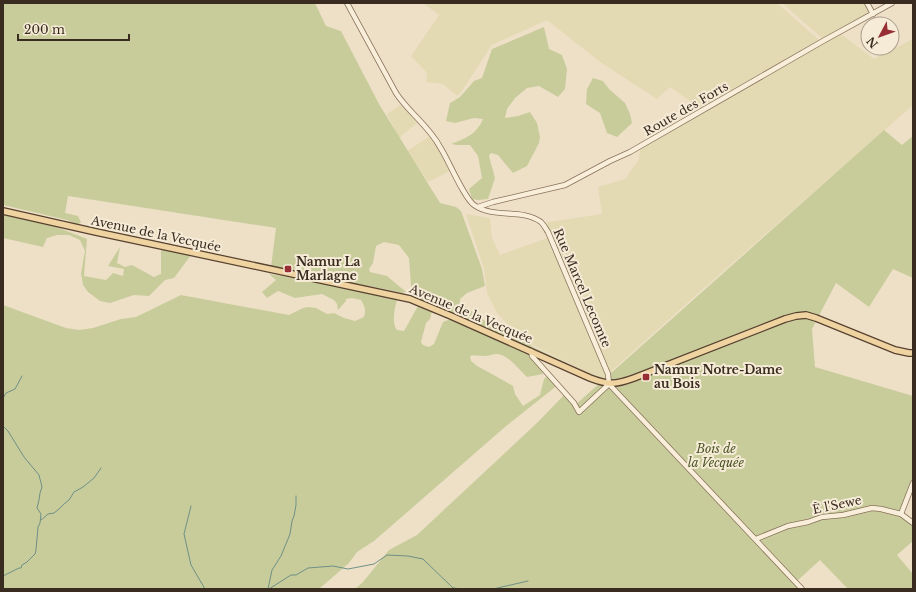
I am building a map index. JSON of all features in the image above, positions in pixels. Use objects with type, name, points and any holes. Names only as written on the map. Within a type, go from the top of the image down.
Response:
[{"type":"main road","name":"Avenue de la Vecquée","points":[[3,211],[410,299],[598,381],[609,384]]},
{"type":"main road","points":[[609,384],[634,378],[796,316],[806,315],[816,318],[895,350],[913,353]]},
{"type":"street","points":[[347,3],[402,103],[432,134],[470,202],[478,207]]},
{"type":"street","points":[[867,3],[873,14]]},
{"type":"street","name":"Route des Forts","points":[[478,207],[565,185],[630,152],[892,3]]},
{"type":"street","name":"Rue Marcel Lecomte","points":[[478,207],[486,211],[527,215],[542,223],[548,232],[608,374],[609,384]]},
{"type":"street","points":[[531,351],[532,356],[574,403],[579,412],[609,384],[802,589]]},
{"type":"street","points":[[913,483],[901,514],[913,523]]},
{"type":"street","name":"È l'Sewe","points":[[756,539],[788,526],[808,522],[822,516],[843,515],[872,508],[901,514]]},
{"type":"shaded area","points":[[423,3],[777,3],[819,40],[700,108],[670,87],[657,99],[600,62],[547,20],[492,45],[462,91],[457,96],[443,84],[426,82],[427,73],[411,56],[439,15]]},
{"type":"shaded area","points":[[782,3],[864,3],[869,13],[860,16],[860,18],[822,38]]},
{"type":"shaded area","points":[[841,34],[860,48],[860,56],[870,56],[874,59],[880,56],[900,56],[900,46],[913,39],[913,105],[608,374],[609,384],[523,340],[497,313],[487,293],[484,269],[466,214],[490,218],[492,238],[500,255],[550,237],[542,223],[602,214],[598,187],[625,179],[639,159],[640,150],[816,47]]},
{"type":"shaded area","points":[[400,105],[417,123],[399,138],[387,114]]},
{"type":"shaded area","points":[[430,136],[450,171],[428,182],[407,151]]},
{"type":"green space","points":[[3,3],[315,3],[326,26],[341,31],[379,104],[440,203],[456,207],[461,211],[482,269],[485,286],[467,293],[460,299],[460,302],[480,318],[497,327],[512,328],[533,347],[569,364],[504,338],[470,320],[414,297],[411,293],[409,258],[399,245],[384,242],[376,246],[373,263],[369,269],[370,272],[387,276],[406,292],[402,293],[335,281],[271,267],[276,228],[68,196],[65,213],[78,216],[81,222],[78,225],[67,220],[3,205]]},
{"type":"green space","points":[[544,27],[549,49],[562,55],[567,69],[565,89],[558,97],[539,86],[527,88],[515,98],[507,109],[505,118],[530,112],[537,123],[540,137],[539,143],[527,166],[513,173],[498,155],[491,153],[489,156],[495,178],[488,199],[472,199],[469,189],[482,178],[478,156],[470,145],[451,144],[466,138],[474,132],[483,119],[474,118],[455,123],[446,121],[450,103],[460,97],[474,81],[482,78],[492,49]]},
{"type":"green space","points":[[593,78],[603,81],[609,89],[625,103],[630,114],[632,123],[617,137],[607,133],[600,113],[586,104],[587,89]]},
{"type":"green space","name":"Bois de la Vecquée","points":[[884,130],[902,145],[913,136],[913,278],[893,269],[869,307],[836,283],[812,329],[815,367],[913,396],[913,484],[901,514],[913,523],[913,541],[897,555],[913,574],[913,589],[848,589],[820,560],[796,582],[802,589],[355,589],[363,582],[389,550],[417,535],[538,422],[564,395],[574,406]]},
{"type":"green space","points":[[3,213],[44,222],[87,239],[84,276],[106,280],[113,273],[123,276],[124,269],[108,266],[120,247],[117,263],[125,267],[132,265],[154,277],[161,274],[161,249],[191,255],[174,278],[165,280],[149,296],[134,295],[110,303],[100,301],[88,292],[83,285],[81,273],[85,251],[80,240],[69,235],[57,235],[47,238],[43,247],[3,238]]},
{"type":"green space","points":[[269,274],[398,297],[394,319],[397,330],[404,331],[418,306],[432,311],[430,319],[426,323],[421,342],[423,345],[429,347],[434,344],[443,322],[451,319],[527,354],[537,362],[543,374],[527,377],[513,363],[505,357],[497,354],[470,356],[471,361],[477,366],[513,386],[515,394],[523,406],[540,395],[544,379],[549,374],[559,384],[505,427],[374,541],[357,552],[349,563],[319,589],[3,589],[3,305],[66,328],[79,330],[93,328],[121,319],[136,317],[181,295],[289,315],[308,307],[316,308],[327,314],[334,313],[355,321],[364,317],[365,308],[361,300],[352,298],[346,299],[338,310],[337,304],[334,300],[322,294],[295,298],[278,291],[267,298],[262,292],[276,280]]},
{"type":"waterway","points":[[3,398],[6,393],[15,389],[22,376]]},
{"type":"waterway","points":[[3,426],[8,431],[24,457],[39,475],[42,487],[37,508],[41,514],[35,554],[22,565],[21,568],[3,576]]},
{"type":"waterway","points":[[41,520],[48,514],[54,513],[59,509],[69,500],[74,492],[94,478],[101,468]]},
{"type":"waterway","points":[[268,589],[272,570],[281,556],[290,534],[296,505],[296,496]]},
{"type":"waterway","points":[[191,506],[184,534],[191,565],[205,589]]},
{"type":"waterway","points":[[269,589],[291,575],[296,575],[308,568],[333,566],[348,569],[374,564],[387,555],[408,556],[423,559],[453,588],[463,589]]},
{"type":"waterway","points":[[486,589],[493,589],[528,581]]},
{"type":"place","name":"Namur La Marlagne","points":[[288,269]]},
{"type":"place","name":"Namur Notre-Dame au Bois","points":[[646,377]]}]
